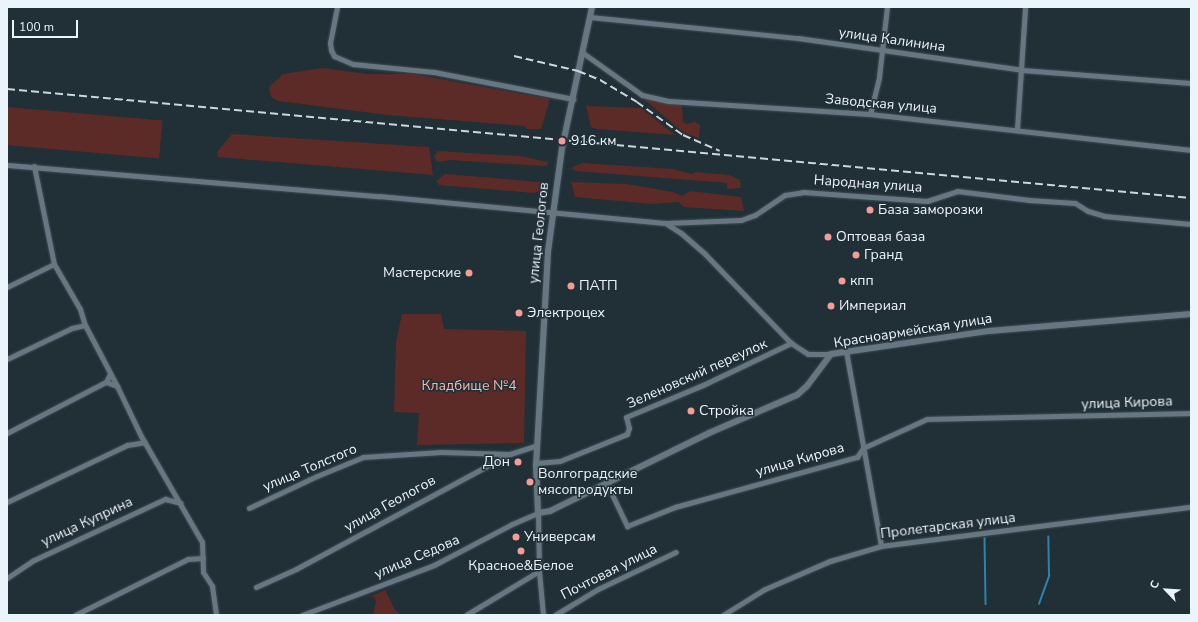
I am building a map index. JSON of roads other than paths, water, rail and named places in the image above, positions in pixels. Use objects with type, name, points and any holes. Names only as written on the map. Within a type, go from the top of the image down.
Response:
[{"type":"street","points":[[337,7],[330,43],[331,50],[334,56],[353,64],[434,72],[573,99]]},
{"type":"street","name":"улица Геологов","points":[[538,513],[536,463],[546,274],[552,212],[563,143],[592,7]]},
{"type":"street","points":[[870,114],[879,77],[887,7]]},
{"type":"street","points":[[1017,129],[1025,7]]},
{"type":"street","name":"улица Калинина","points":[[590,17],[798,38],[1022,70],[1191,83]]},
{"type":"street","name":"Заводская улица","points":[[583,53],[642,95],[669,101],[870,114],[1017,129],[1191,150]]},
{"type":"street","name":"Зеленовский переулок","points":[[7,165],[34,166],[665,223],[681,233],[705,254],[791,343],[808,354],[830,354]]},
{"type":"street","points":[[34,166],[54,264],[80,309],[85,325],[145,442],[202,542],[204,551],[204,572],[212,586],[216,615]]},
{"type":"street","name":"Народная улица","points":[[665,223],[741,220],[755,215],[785,194],[803,192],[927,201],[957,191],[1029,200],[1076,203],[1088,211],[1104,216],[1191,224]]},
{"type":"street","points":[[7,287],[54,264]]},
{"type":"street","name":"Красноармейская улица","points":[[538,513],[550,511],[709,433],[797,395],[807,386],[830,354],[989,331],[1191,314]]},
{"type":"street","points":[[7,359],[72,328],[85,325]]},
{"type":"street","name":"Зеленовский переулок","points":[[536,463],[560,461],[627,434],[629,428],[626,417],[703,385],[791,343]]},
{"type":"street","points":[[846,351],[881,546]]},
{"type":"street","points":[[7,433],[106,382],[110,374]]},
{"type":"street","points":[[106,382],[117,386]]},
{"type":"street","name":"улица Кирова","points":[[607,484],[627,526],[675,507],[857,457],[863,448],[927,419],[1191,413]]},
{"type":"street","points":[[7,502],[128,445],[145,442]]},
{"type":"street","name":"улица Геологов","points":[[256,587],[309,563],[510,454],[537,445]]},
{"type":"street","name":"улица Толстого","points":[[249,508],[317,476],[363,457],[442,452],[510,454]]},
{"type":"street","points":[[171,487],[165,499],[181,503]]},
{"type":"street","name":"улица Куприна","points":[[7,578],[34,560],[165,499]]},
{"type":"street","name":"Пролетарская улица","points":[[723,615],[764,589],[830,561],[881,546],[1191,507]]},
{"type":"street","points":[[538,513],[539,571],[543,615]]},
{"type":"street","name":"улица Седова","points":[[302,615],[434,565],[512,524],[538,513]]},
{"type":"street","name":"Почтовая улица","points":[[555,615],[598,589],[676,552]]},
{"type":"street","points":[[75,615],[188,560],[203,558]]},
{"type":"street","points":[[466,615],[539,571]]},
{"type":"waterway","points":[[1039,604],[1049,576],[1048,537]]},
{"type":"waterway","points":[[985,538],[986,604]]},
{"type":"railway","points":[[514,56],[578,71],[600,80],[637,102],[683,135],[720,151]]},
{"type":"railway","points":[[7,89],[1191,198]]},
{"type":"place","name":"916 км","points":[[562,141]]},
{"type":"place","name":"База заморозки","points":[[870,210]]},
{"type":"place","name":"Оптовая база","points":[[828,237]]},
{"type":"place","name":"Гранд","points":[[856,255]]},
{"type":"place","name":"Мастерские","points":[[469,273]]},
{"type":"place","name":"кпп","points":[[842,281]]},
{"type":"place","name":"ПАТП","points":[[571,286]]},
{"type":"place","name":"Империал","points":[[831,306]]},
{"type":"place","name":"Электроцех","points":[[519,313]]},
{"type":"place","name":"Стройка","points":[[691,411]]},
{"type":"place","name":"Дон","points":[[518,462]]},
{"type":"place","name":"Волгоградские мясопродукты","points":[[530,482]]},
{"type":"place","name":"Универсам","points":[[516,537]]},
{"type":"place","name":"Красное&Белое","points":[[521,551]]},
{"type":"park label","name":"Кладбище №4","points":[[469,386]]}]
